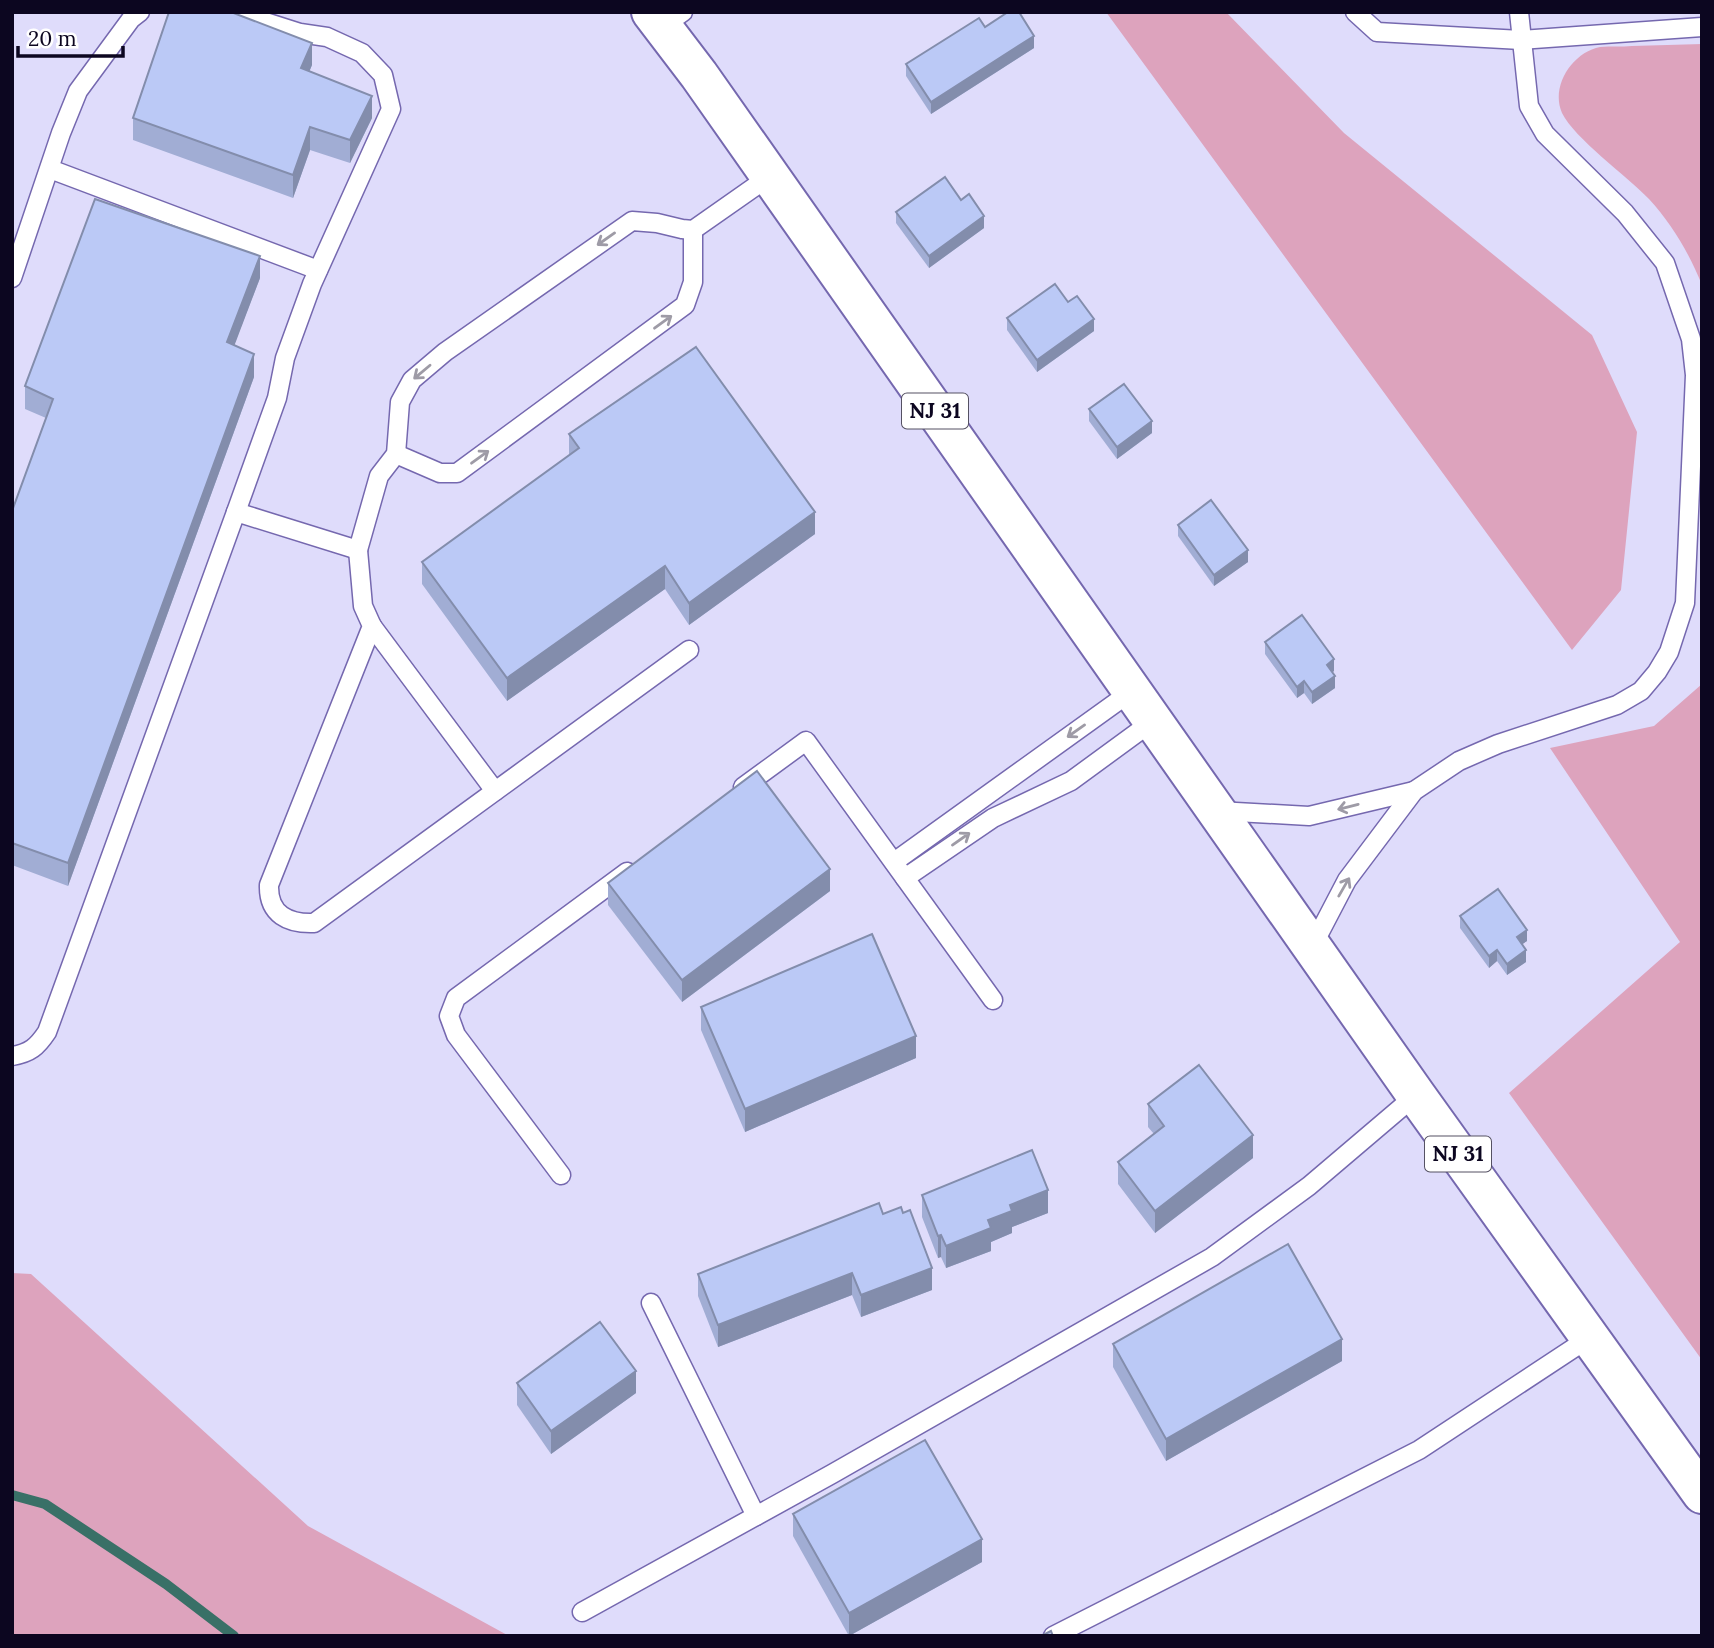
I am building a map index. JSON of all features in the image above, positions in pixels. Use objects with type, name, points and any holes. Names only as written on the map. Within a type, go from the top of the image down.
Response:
[{"type":"highway","name":"NJ 31","points":[[665,17],[770,176],[1416,1095],[1702,1494]]},
{"type":"lane","points":[[12,278],[78,91],[131,19],[140,12]]},
{"type":"lane","points":[[12,1056],[27,1054],[38,1046],[47,1032],[277,398],[285,358],[318,270],[391,110],[383,75],[362,53],[327,37],[300,33],[234,12]]},
{"type":"lane","points":[[1355,12],[1377,32],[1521,40],[1702,26]]},
{"type":"lane","points":[[1218,811],[1309,816],[1414,791],[1460,761],[1498,744],[1606,709],[1641,691],[1669,652],[1685,603],[1695,374],[1691,339],[1665,262],[1625,213],[1545,134],[1529,106],[1519,12]]},
{"type":"lane","points":[[50,169],[318,270]]},
{"type":"lane","points":[[495,791],[372,626],[363,606],[358,551],[379,476],[396,454],[400,402],[412,380],[445,352],[632,221],[692,230],[770,176]]},
{"type":"lane","points":[[396,454],[440,473],[457,473],[685,305],[692,282],[692,230]]},
{"type":"lane","points":[[236,512],[358,551]]},
{"type":"lane","points":[[372,626],[270,885],[269,898],[279,915],[296,923],[314,923],[690,650]]},
{"type":"lane","points":[[894,862],[1143,706]]},
{"type":"lane","points":[[905,878],[992,818],[1070,781],[1143,706]]},
{"type":"lane","points":[[729,797],[806,741],[993,1000]]},
{"type":"lane","points":[[1312,947],[1347,880],[1414,791]]},
{"type":"lane","points":[[561,1175],[456,1035],[449,1016],[456,998],[642,861]]},
{"type":"lane","points":[[582,1612],[1212,1257],[1309,1185],[1416,1095]]},
{"type":"lane","points":[[651,1303],[756,1516]]},
{"type":"lane","points":[[1053,1636],[1419,1450],[1589,1338]]},
{"type":"shaded area","points":[[1106,12],[1226,12],[1344,133],[1592,335],[1637,432],[1621,590],[1572,650]]},
{"type":"shaded area","points":[[1702,44],[1702,285],[1679,239],[1665,218],[1640,190],[1568,123],[1559,103],[1559,92],[1566,72],[1590,50],[1600,47]]},
{"type":"shaded area","points":[[1702,684],[1702,1360],[1509,1093],[1680,942],[1550,748],[1654,726]]},
{"type":"shaded area","points":[[12,1273],[31,1274],[308,1526],[509,1636],[12,1636]]},
{"type":"building","points":[[169,12],[231,12],[312,43],[301,68],[372,96],[350,140],[310,127],[293,175],[133,118]]},
{"type":"building","points":[[1008,12],[1019,12],[1034,36],[931,102],[906,64],[979,18],[985,27]]},
{"type":"building","points":[[945,177],[961,200],[969,194],[984,216],[929,256],[896,212]]},
{"type":"building","points":[[95,199],[260,256],[227,342],[254,354],[68,863],[12,843],[12,511],[53,399],[25,386]]},
{"type":"building","points":[[1055,284],[1068,302],[1077,296],[1094,319],[1037,360],[1007,318]]},
{"type":"building","points":[[696,347],[815,512],[689,603],[665,566],[507,678],[422,562],[579,448],[569,434]]},
{"type":"building","points":[[1124,384],[1152,421],[1117,447],[1089,409]]},
{"type":"building","points":[[1211,500],[1248,550],[1214,575],[1178,525]]},
{"type":"building","points":[[1302,615],[1334,659],[1327,665],[1335,676],[1312,692],[1304,681],[1297,687],[1265,642]]},
{"type":"building","points":[[757,771],[830,869],[682,980],[608,883]]},
{"type":"building","points":[[1498,889],[1527,930],[1517,937],[1526,950],[1507,964],[1497,950],[1489,956],[1460,916]]},
{"type":"building","points":[[872,934],[916,1036],[745,1109],[701,1007]]},
{"type":"building","points":[[1199,1065],[1253,1135],[1155,1211],[1118,1162],[1164,1126],[1148,1104]]},
{"type":"building","points":[[1032,1150],[1048,1190],[1010,1205],[1012,1211],[988,1220],[991,1228],[946,1246],[941,1235],[938,1236],[922,1195]]},
{"type":"building","points":[[879,1203],[883,1214],[901,1207],[903,1213],[910,1210],[932,1268],[861,1295],[852,1273],[718,1325],[698,1274]]},
{"type":"building","points":[[1288,1244],[1342,1339],[1166,1439],[1113,1344]]},
{"type":"building","points":[[600,1322],[636,1371],[551,1431],[517,1383]]},
{"type":"building","points":[[925,1440],[982,1539],[849,1613],[793,1514]]},
{"type":"waterway","points":[[12,1495],[45,1504],[166,1584],[234,1636]]}]
